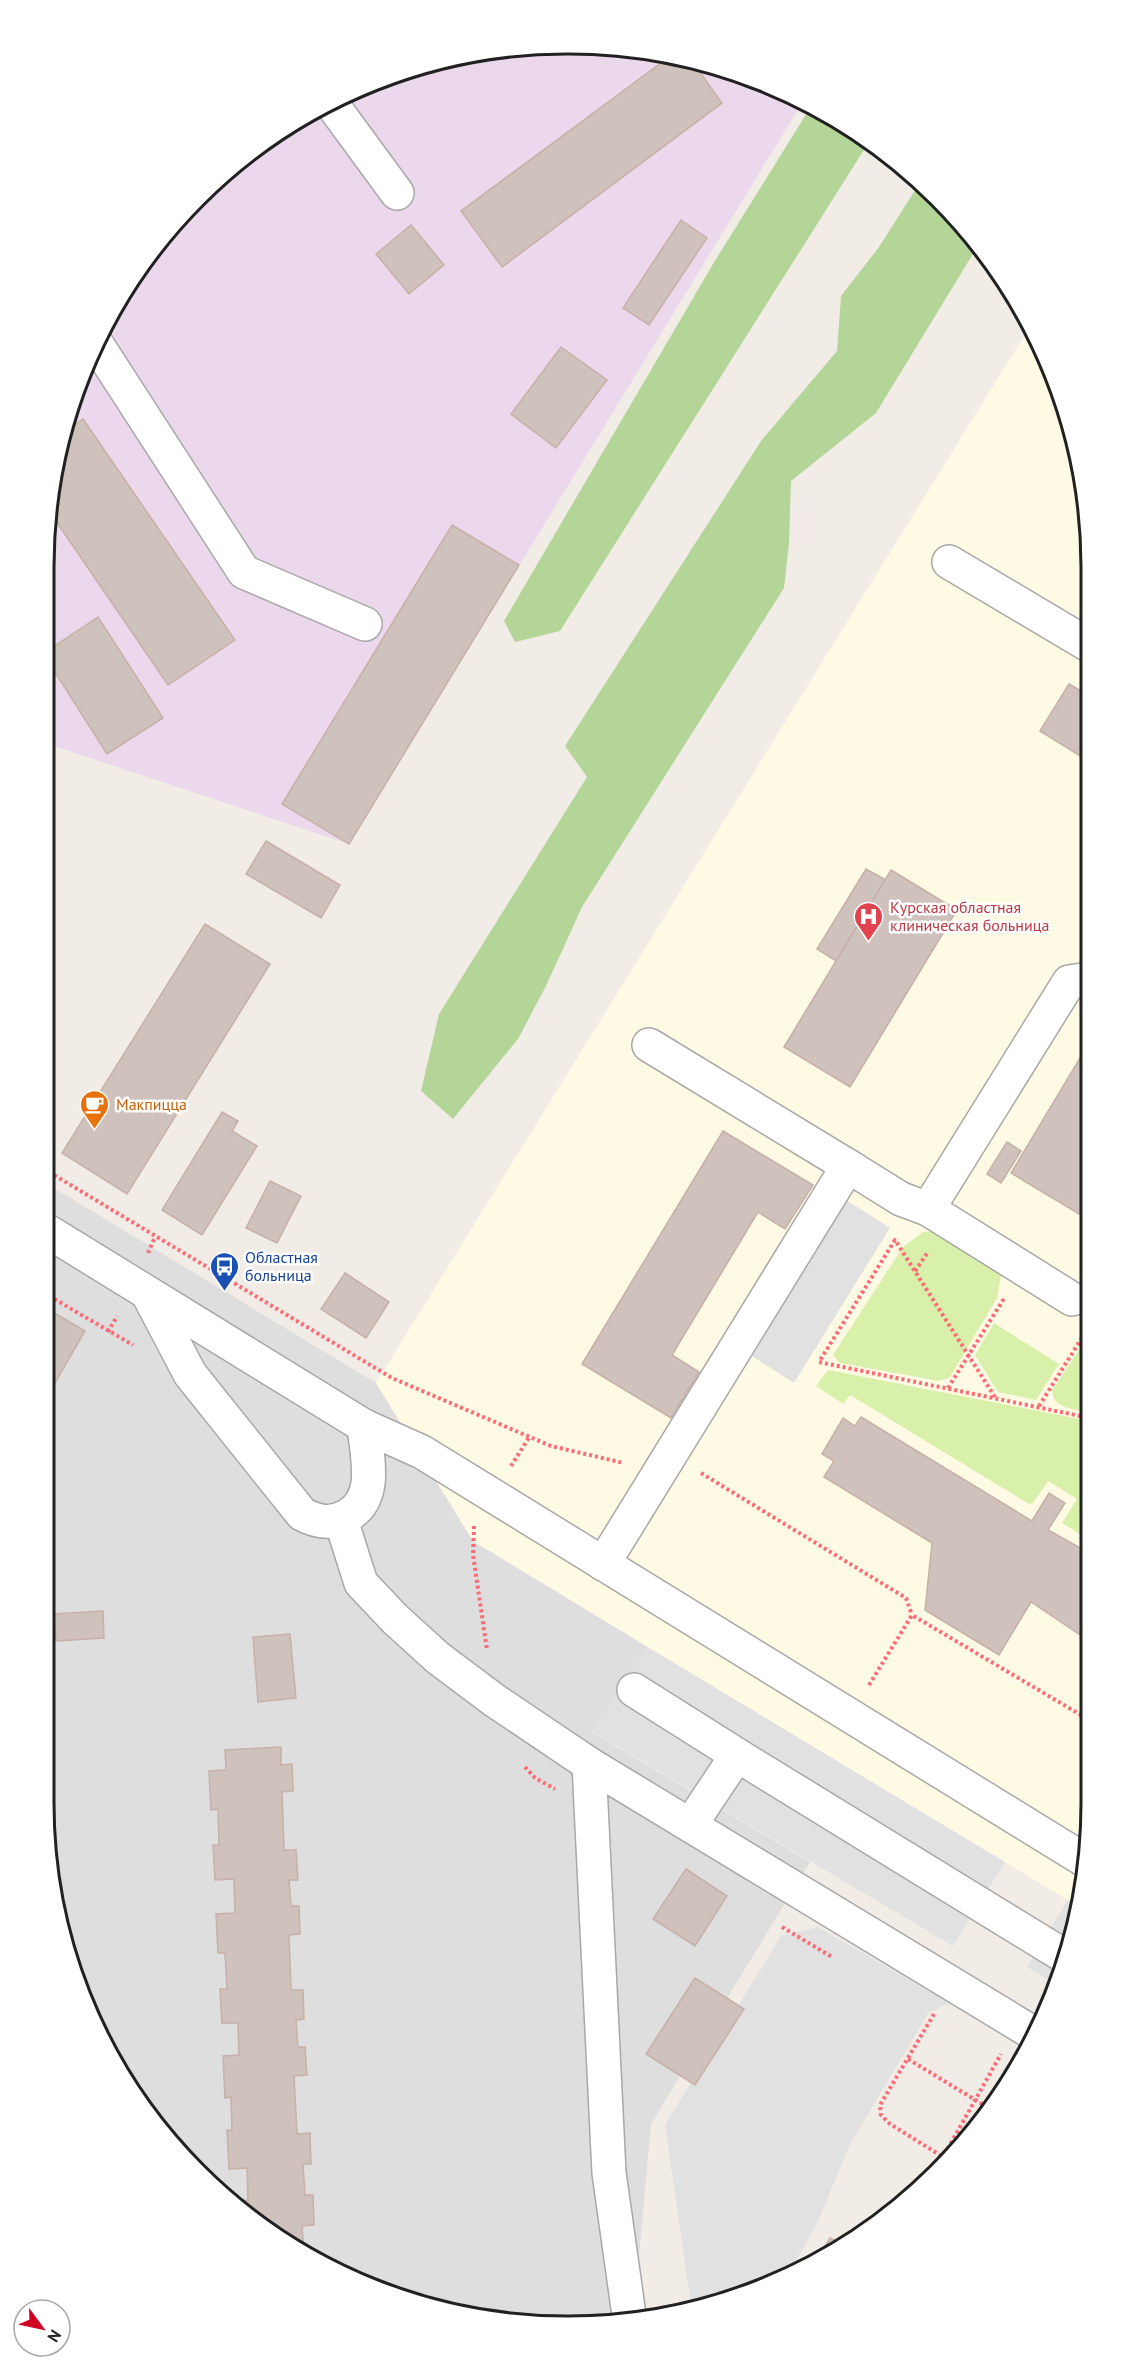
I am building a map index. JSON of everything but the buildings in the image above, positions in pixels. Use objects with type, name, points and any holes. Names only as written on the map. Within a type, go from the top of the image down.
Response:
[{"type":"street","points":[[336,109],[397,193]]},
{"type":"street","points":[[102,352],[244,572],[365,624]]},
{"type":"street","points":[[949,562],[1081,640]]},
{"type":"street","points":[[928,1209],[1069,982],[1081,980]]},
{"type":"street","points":[[649,1045],[901,1199],[928,1209],[1024,1269],[1081,1312]]},
{"type":"street","points":[[603,1564],[848,1166]]},
{"type":"street","points":[[54,1235],[364,1426],[422,1452],[1078,1856]]},
{"type":"street","points":[[147,1292],[190,1374],[302,1515],[328,1522],[341,1520],[353,1513],[362,1503],[368,1490],[364,1426]]},
{"type":"street","points":[[341,1520],[361,1583],[394,1619],[438,1658],[494,1700],[589,1764],[1028,2030]]},
{"type":"street","points":[[634,1690],[1059,1953]]},
{"type":"street","points":[[691,1824],[737,1755]]},
{"type":"street","points":[[589,1764],[609,2174],[629,2313]]},
{"type":"path","points":[[54,1175],[392,1378],[551,1446],[665,1463],[906,1598],[912,1615],[1081,1715]]},
{"type":"path","points":[[995,1397],[896,1240],[819,1362],[1081,1416]]},
{"type":"path","points":[[948,1388],[1024,1269]]},
{"type":"path","points":[[1039,1406],[1079,1343],[1081,1312]]},
{"type":"path","points":[[850,1716],[912,1615]]},
{"type":"path","points":[[935,2014],[880,2105],[881,2115],[890,2124],[941,2156]]},
{"type":"path","points":[[949,2147],[1003,2051]]},
{"type":"path","points":[[908,2059],[982,2104]]},
{"type":"shaded area","points":[[568,54],[635,58],[700,71],[733,81],[798,109],[349,844],[57,747],[54,749],[55,534],[64,467],[81,402],[107,340],[141,282],[181,229],[229,181],[282,141],[340,107],[402,81],[435,71],[500,58]]},
{"type":"shaded area","name":"Курская областная клиническая больница","points":[[1025,335],[1042,371],[1064,435],[1077,500],[1080,534],[1081,1802],[1077,1870],[1071,1902],[473,1541],[376,1383]]},
{"type":"shaded area","points":[[54,1188],[376,1383],[473,1541],[647,1647],[592,1732],[810,1862],[651,2124],[634,2312],[568,2316],[534,2315],[467,2306],[402,2289],[340,2263],[311,2247],[255,2210],[204,2166],[160,2115],[141,2088],[107,2030],[81,1968],[71,1935],[58,1870],[54,1802]]},
{"type":"shaded area","points":[[840,1196],[890,1228],[794,1383],[744,1351]]},
{"type":"shaded area","points":[[647,1647],[1005,1862],[953,1946],[592,1731]]},
{"type":"shaded area","points":[[1068,1900],[1071,1902],[1064,1935],[1049,1980],[1027,1967]]},
{"type":"shaded area","points":[[818,1927],[949,2003],[929,2012],[850,2144],[816,2226],[794,2263],[733,2289],[690,2301],[665,2125],[781,1936]]},
{"type":"green space","points":[[807,113],[865,149],[560,631],[515,642],[504,621],[713,264]]},
{"type":"green space","points":[[915,190],[954,229],[973,253],[876,413],[791,481],[789,543],[784,588],[582,907],[546,986],[518,1039],[453,1119],[421,1091],[439,1014],[587,777],[565,746],[761,441],[837,351],[841,296],[879,247]]},
{"type":"green space","points":[[944,1230],[994,1262],[1001,1276],[997,1298],[950,1377],[939,1381],[840,1363],[833,1355],[903,1247],[923,1232]]},
{"type":"green space","points":[[994,1323],[1059,1364],[1036,1400],[998,1392],[975,1355]]},
{"type":"green space","points":[[1079,1350],[1081,1351],[1081,1410],[1061,1405],[1052,1391]]},
{"type":"green space","points":[[828,1370],[1081,1419],[1081,1535],[1062,1523],[1077,1499],[1048,1481],[1033,1503],[1029,1504],[850,1395],[843,1404],[816,1386]]},
{"type":"place","name":"Курская областная клиническая больница","points":[[869,942]]},
{"type":"place","name":"Макпицца","points":[[95,1130]]},
{"type":"place","name":"Областная больница","points":[[224,1292]]}]
